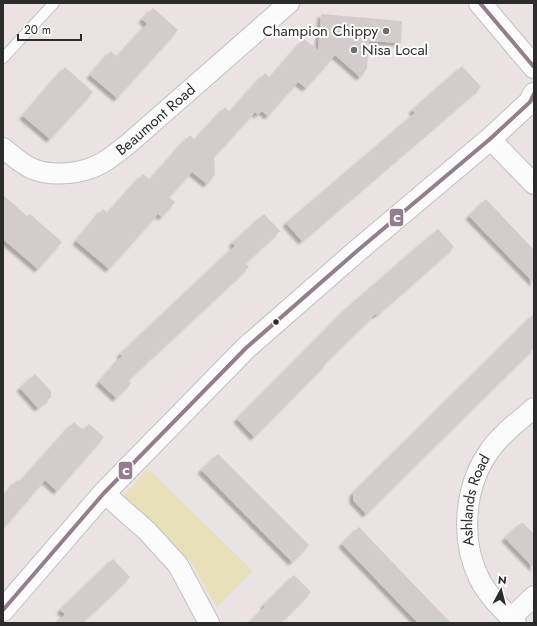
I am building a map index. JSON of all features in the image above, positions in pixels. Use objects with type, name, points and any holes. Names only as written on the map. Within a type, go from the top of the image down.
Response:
[{"type":"street","name":"Beaumont Road","points":[[3,148],[15,158],[33,169],[53,173],[68,173],[86,170],[102,164],[127,145],[289,3]]},
{"type":"street","points":[[480,3],[534,67]]},
{"type":"street","points":[[3,610],[104,493],[246,348],[357,251],[490,139],[530,102],[534,94]]},
{"type":"street","points":[[490,139],[534,184]]},
{"type":"street","name":"Ashlands Road","points":[[514,620],[493,600],[479,578],[470,552],[467,524],[470,494],[478,471],[490,450],[505,433],[534,408]]},
{"type":"street","points":[[104,493],[146,531],[178,566],[209,623]]},
{"type":"street","points":[[514,620],[534,596]]},
{"type":"lane","points":[[3,58],[54,3]]},
{"type":"shaded area","points":[[148,469],[253,571],[217,607],[193,565],[169,539],[123,496]]},
{"type":"building","points":[[153,8],[178,30],[117,98],[90,75],[111,51],[117,57],[147,24],[142,19]]},
{"type":"building","points":[[321,14],[402,21],[401,43],[369,41],[367,69],[360,77],[335,55],[306,88],[298,82],[268,116],[262,111],[258,115],[255,112],[214,157],[215,175],[207,184],[192,172],[169,197],[175,202],[162,217],[158,214],[109,269],[76,241],[103,209],[108,213],[143,174],[150,180],[190,135],[195,140],[225,107],[230,112],[265,73],[270,78],[304,39],[318,50]]},
{"type":"building","points":[[462,66],[481,87],[302,241],[286,223],[415,113],[412,110]]},
{"type":"building","points":[[65,67],[93,92],[50,139],[23,116]]},
{"type":"building","points":[[3,195],[27,216],[30,214],[62,242],[38,269],[3,239]]},
{"type":"building","points":[[486,199],[534,250],[534,283],[469,216]]},
{"type":"building","points":[[264,214],[280,231],[245,263],[249,267],[128,380],[131,383],[116,398],[99,382],[122,356],[120,354],[235,246],[232,243]]},
{"type":"building","points":[[438,229],[454,247],[377,315],[375,314],[325,363],[326,364],[254,437],[237,419],[348,307]]},
{"type":"building","points":[[534,314],[534,348],[366,514],[353,500],[353,493]]},
{"type":"building","points":[[35,374],[51,391],[51,397],[38,408],[20,388]]},
{"type":"building","points":[[74,422],[83,430],[89,424],[104,437],[57,491],[45,480],[3,529],[3,497],[17,480],[20,482]]},
{"type":"building","points":[[218,454],[309,545],[292,562],[201,470]]},
{"type":"building","points":[[522,522],[534,534],[534,568],[505,538]]},
{"type":"building","points":[[359,527],[451,623],[418,623],[342,544]]},
{"type":"building","points":[[113,559],[130,577],[82,623],[56,623],[65,614],[60,610]]},
{"type":"building","points":[[294,575],[311,592],[280,623],[249,623],[265,607],[264,605]]},
{"type":"transit line","name":"C","points":[[480,3],[534,67]]},
{"type":"transit line","name":"C","points":[[3,610],[104,493],[246,348],[357,251],[490,139],[530,102],[534,94]]},
{"type":"place","name":"Champion Chippy","points":[[386,31]]},
{"type":"place","name":"Nisa Local","points":[[354,50]]}]
